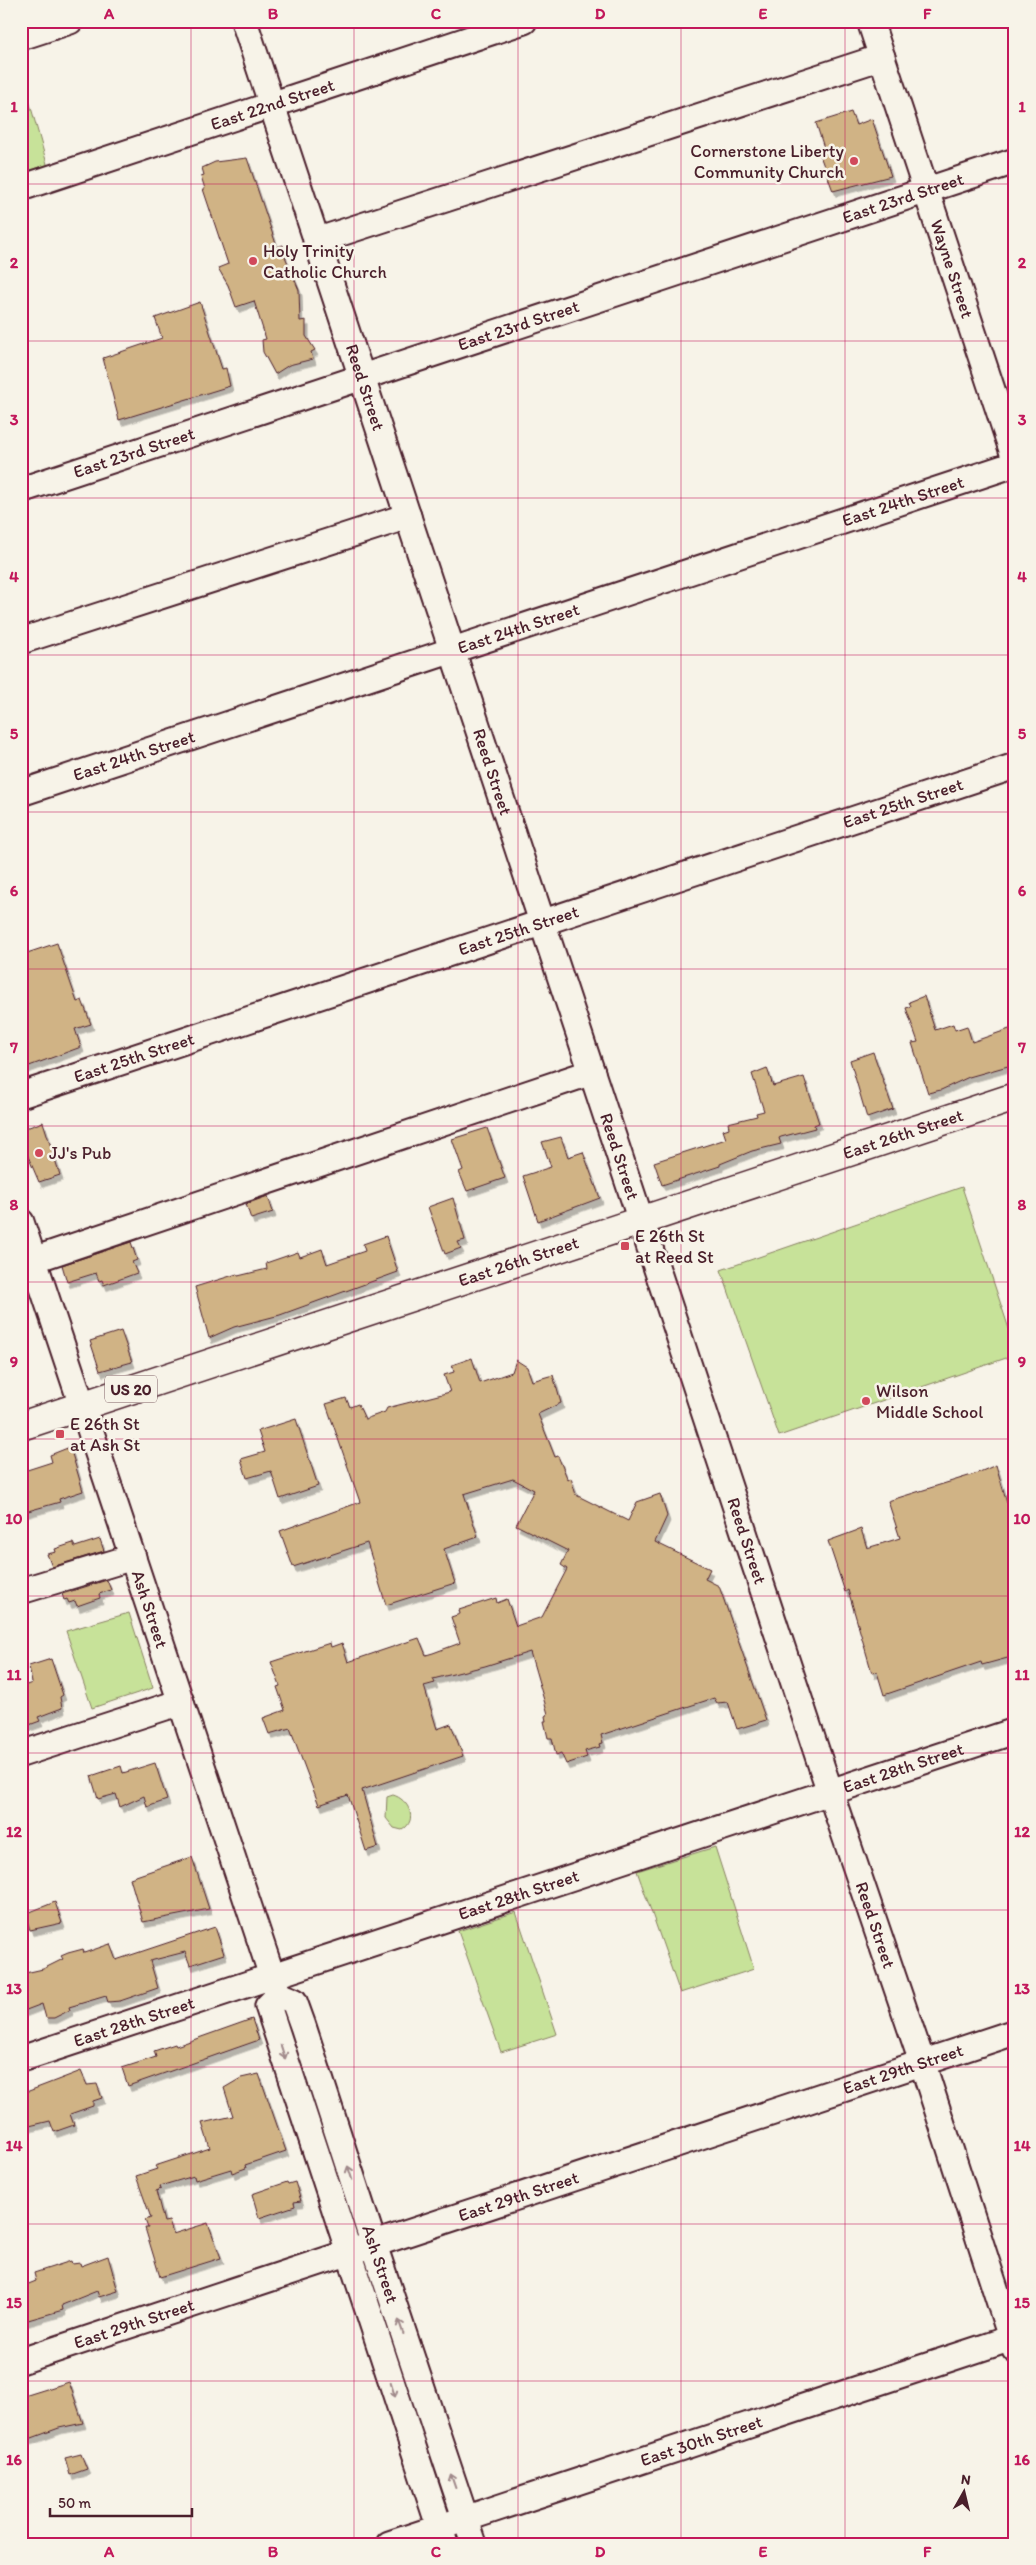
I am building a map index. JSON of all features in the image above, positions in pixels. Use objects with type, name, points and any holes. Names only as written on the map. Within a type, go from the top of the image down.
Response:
[{"type":"main road","name":"East 26th Street","points":[[21,1426],[1015,1097]]},
{"type":"street","points":[[21,37],[70,21]]},
{"type":"street","name":"Reed Street","points":[[244,21],[830,1792],[922,2062],[1013,2342]]},
{"type":"street","name":"East 22nd Street","points":[[21,188],[524,21]]},
{"type":"street","name":"Wayne Street","points":[[870,21],[1015,459]]},
{"type":"street","points":[[316,241],[882,57]]},
{"type":"street","name":"East 23rd Street","points":[[21,490],[1015,162]]},
{"type":"street","name":"East 24th Street","points":[[21,793],[1015,464]]},
{"type":"street","points":[[21,641],[408,516]]},
{"type":"street","name":"East 25th Street","points":[[21,1095],[1015,766]]},
{"type":"street","points":[[28,1262],[592,1072]]},
{"type":"street","name":"Ash Street","points":[[21,1222],[28,1262],[82,1406],[275,1986],[294,2000],[474,2544]]},
{"type":"street","points":[[21,1591],[132,1556]]},
{"type":"street","points":[[21,1754],[181,1702]]},
{"type":"street","name":"East 28th Street","points":[[21,2059],[275,1986],[830,1792],[1015,1731]]},
{"type":"street","name":"Ash Street","points":[[275,1986],[268,2006],[442,2535]]},
{"type":"street","name":"East 29th Street","points":[[21,2362],[1015,2032]]},
{"type":"street","name":"East 30th Street","points":[[389,2544],[442,2535],[466,2518],[1013,2342]]},
{"type":"green space","points":[[21,72],[49,171],[21,180]]},
{"type":"green space","points":[[962,1187],[1015,1347],[1015,1355],[779,1436],[721,1270]]},
{"type":"green space","points":[[129,1613],[153,1688],[92,1708],[66,1631]]},
{"type":"green space","points":[[393,1795],[407,1805],[411,1816],[407,1826],[402,1830],[394,1828],[386,1818],[387,1797]]},
{"type":"green space","points":[[715,1847],[754,1969],[680,1993],[637,1871]]},
{"type":"green space","points":[[516,1912],[557,2034],[501,2052],[458,1931]]},
{"type":"building","name":"Cornerstone Liberty Community Church","points":[[851,112],[856,125],[872,119],[891,176],[833,191],[818,150],[824,148],[816,123]]},
{"type":"building","points":[[247,158],[277,247],[283,245],[284,254],[299,290],[300,321],[306,320],[306,336],[315,350],[311,352],[313,359],[289,365],[275,374],[263,352],[262,340],[266,339],[254,301],[236,307],[228,285],[218,268],[228,264],[203,189],[205,189],[201,176],[204,175],[202,168],[215,162]]},
{"type":"building","points":[[200,302],[222,369],[226,368],[230,386],[119,420],[103,358],[162,338],[155,318]]},
{"type":"building","points":[[57,943],[77,1002],[82,1000],[91,1024],[75,1029],[81,1047],[21,1069],[21,955]]},
{"type":"building","points":[[924,996],[935,1030],[953,1024],[955,1030],[967,1026],[972,1042],[1015,1027],[1015,1064],[969,1077],[941,1090],[928,1093],[912,1043],[918,1042],[906,1008],[911,1006],[909,1002]]},
{"type":"building","points":[[873,1052],[893,1109],[867,1118],[850,1060]]},
{"type":"building","points":[[767,1068],[773,1086],[804,1077],[819,1123],[814,1125],[815,1128],[781,1137],[779,1138],[781,1144],[752,1151],[720,1164],[720,1166],[662,1185],[654,1162],[726,1139],[723,1130],[729,1128],[728,1123],[757,1116],[756,1113],[764,1111],[752,1074]]},
{"type":"building","points":[[43,1122],[60,1175],[39,1182],[21,1140],[21,1126],[29,1127]]},
{"type":"building","points":[[487,1128],[505,1178],[467,1191],[459,1172],[463,1170],[452,1139]]},
{"type":"building","points":[[561,1137],[568,1157],[583,1152],[600,1198],[538,1221],[523,1176],[551,1167],[542,1142]]},
{"type":"building","points":[[268,1196],[273,1212],[251,1219],[246,1204]]},
{"type":"building","points":[[453,1198],[465,1240],[458,1242],[461,1248],[445,1254],[428,1207]]},
{"type":"building","points":[[386,1236],[398,1272],[280,1315],[234,1327],[209,1338],[195,1287],[237,1274],[238,1276],[267,1269],[266,1263],[298,1252],[300,1257],[322,1249],[327,1264],[365,1251],[363,1244]]},
{"type":"building","points":[[131,1242],[137,1260],[132,1262],[137,1273],[104,1285],[102,1280],[99,1281],[96,1273],[67,1282],[62,1265]]},
{"type":"building","points":[[121,1331],[132,1362],[100,1371],[90,1341]]},
{"type":"building","points":[[472,1358],[480,1383],[512,1372],[516,1360],[527,1367],[532,1381],[553,1375],[561,1403],[538,1414],[555,1457],[558,1456],[568,1480],[571,1478],[576,1495],[628,1521],[637,1502],[660,1494],[667,1516],[655,1542],[710,1569],[705,1579],[719,1586],[766,1720],[737,1729],[728,1702],[717,1703],[714,1698],[601,1735],[603,1743],[599,1744],[600,1747],[585,1751],[587,1757],[566,1764],[561,1753],[556,1755],[552,1738],[548,1738],[544,1721],[546,1721],[545,1716],[548,1714],[530,1652],[433,1679],[435,1683],[424,1686],[437,1729],[451,1724],[463,1756],[362,1790],[378,1847],[366,1851],[348,1795],[319,1805],[290,1728],[269,1734],[263,1718],[285,1710],[277,1687],[280,1686],[271,1662],[330,1643],[331,1647],[342,1643],[348,1662],[419,1638],[426,1655],[460,1643],[451,1617],[460,1614],[459,1610],[496,1598],[497,1603],[507,1599],[516,1626],[542,1617],[567,1569],[561,1565],[568,1551],[516,1525],[534,1490],[513,1479],[464,1494],[478,1537],[444,1549],[455,1583],[386,1605],[367,1543],[293,1567],[280,1531],[360,1502],[326,1404],[346,1398],[350,1407],[358,1404],[365,1419],[385,1412],[387,1408],[450,1392],[444,1375],[454,1372],[452,1365]]},
{"type":"building","points":[[296,1419],[318,1486],[280,1499],[271,1471],[247,1478],[241,1459],[265,1452],[258,1431]]},
{"type":"building","points":[[70,1447],[83,1491],[59,1499],[60,1502],[21,1513],[21,1472],[52,1462],[50,1455]]},
{"type":"building","points":[[996,1465],[1007,1503],[1015,1501],[1015,1656],[982,1665],[981,1662],[884,1695],[877,1672],[872,1673],[848,1590],[845,1592],[828,1541],[861,1529],[867,1548],[900,1538],[888,1501],[975,1474]]},
{"type":"building","points":[[100,1539],[104,1551],[52,1567],[47,1554],[56,1552],[55,1549],[73,1543],[75,1547]]},
{"type":"building","points":[[107,1580],[111,1590],[99,1594],[100,1598],[77,1606],[75,1601],[69,1603],[67,1599],[64,1600],[62,1594]]},
{"type":"building","points":[[51,1659],[63,1695],[60,1697],[62,1708],[38,1717],[40,1721],[21,1728],[21,1687],[32,1683],[29,1666]]},
{"type":"building","points":[[155,1763],[167,1800],[147,1807],[144,1796],[120,1807],[116,1794],[98,1799],[91,1776],[121,1766],[123,1773]]},
{"type":"building","points":[[192,1857],[209,1909],[143,1922],[130,1878]]},
{"type":"building","points":[[55,1902],[62,1923],[30,1930],[25,1914]]},
{"type":"building","points":[[215,1927],[224,1954],[190,1965],[185,1952],[150,1961],[158,1988],[120,2001],[108,2002],[106,1996],[69,2007],[70,2010],[54,2018],[46,2018],[42,2004],[21,2012],[21,1974],[43,1969],[63,1959],[61,1956],[83,1949],[84,1953],[110,1944],[116,1960]]},
{"type":"building","points":[[252,2019],[259,2040],[128,2086],[122,2068],[156,2057],[154,2051],[175,2044],[176,2046]]},
{"type":"building","points":[[81,2071],[87,2085],[97,2084],[102,2098],[93,2101],[93,2106],[70,2114],[74,2125],[54,2132],[50,2121],[21,2128],[21,2094]]},
{"type":"building","points":[[259,2074],[286,2151],[245,2165],[246,2168],[232,2173],[231,2169],[195,2180],[194,2176],[160,2186],[161,2189],[156,2191],[164,2222],[169,2221],[173,2234],[208,2223],[221,2258],[160,2277],[145,2228],[148,2228],[145,2220],[151,2218],[136,2176],[157,2169],[155,2166],[210,2148],[202,2123],[233,2116],[224,2088],[241,2078]]},
{"type":"building","points":[[287,2182],[288,2184],[295,2182],[301,2201],[294,2202],[295,2206],[259,2218],[252,2194]]},
{"type":"building","points":[[108,2256],[118,2291],[99,2297],[97,2291],[62,2305],[63,2310],[21,2322],[21,2287],[36,2281],[34,2273],[71,2261],[72,2264],[80,2263],[81,2266]]},
{"type":"building","points":[[69,2382],[83,2423],[59,2428],[21,2442],[21,2397]]},
{"type":"building","points":[[81,2454],[87,2469],[70,2475],[65,2458]]},
{"type":"place","name":"Cornerstone Liberty Community Church","points":[[854,161]]},
{"type":"place","name":"Holy Trinity Catholic Church","points":[[253,261]]},
{"type":"place","name":"JJ's Pub","points":[[39,1153]]},
{"type":"place","name":"E 26th St at Reed St","points":[[625,1246]]},
{"type":"place","name":"Wilson Middle School","points":[[866,1401]]},
{"type":"place","name":"E 26th St at Ash St","points":[[60,1434]]}]
